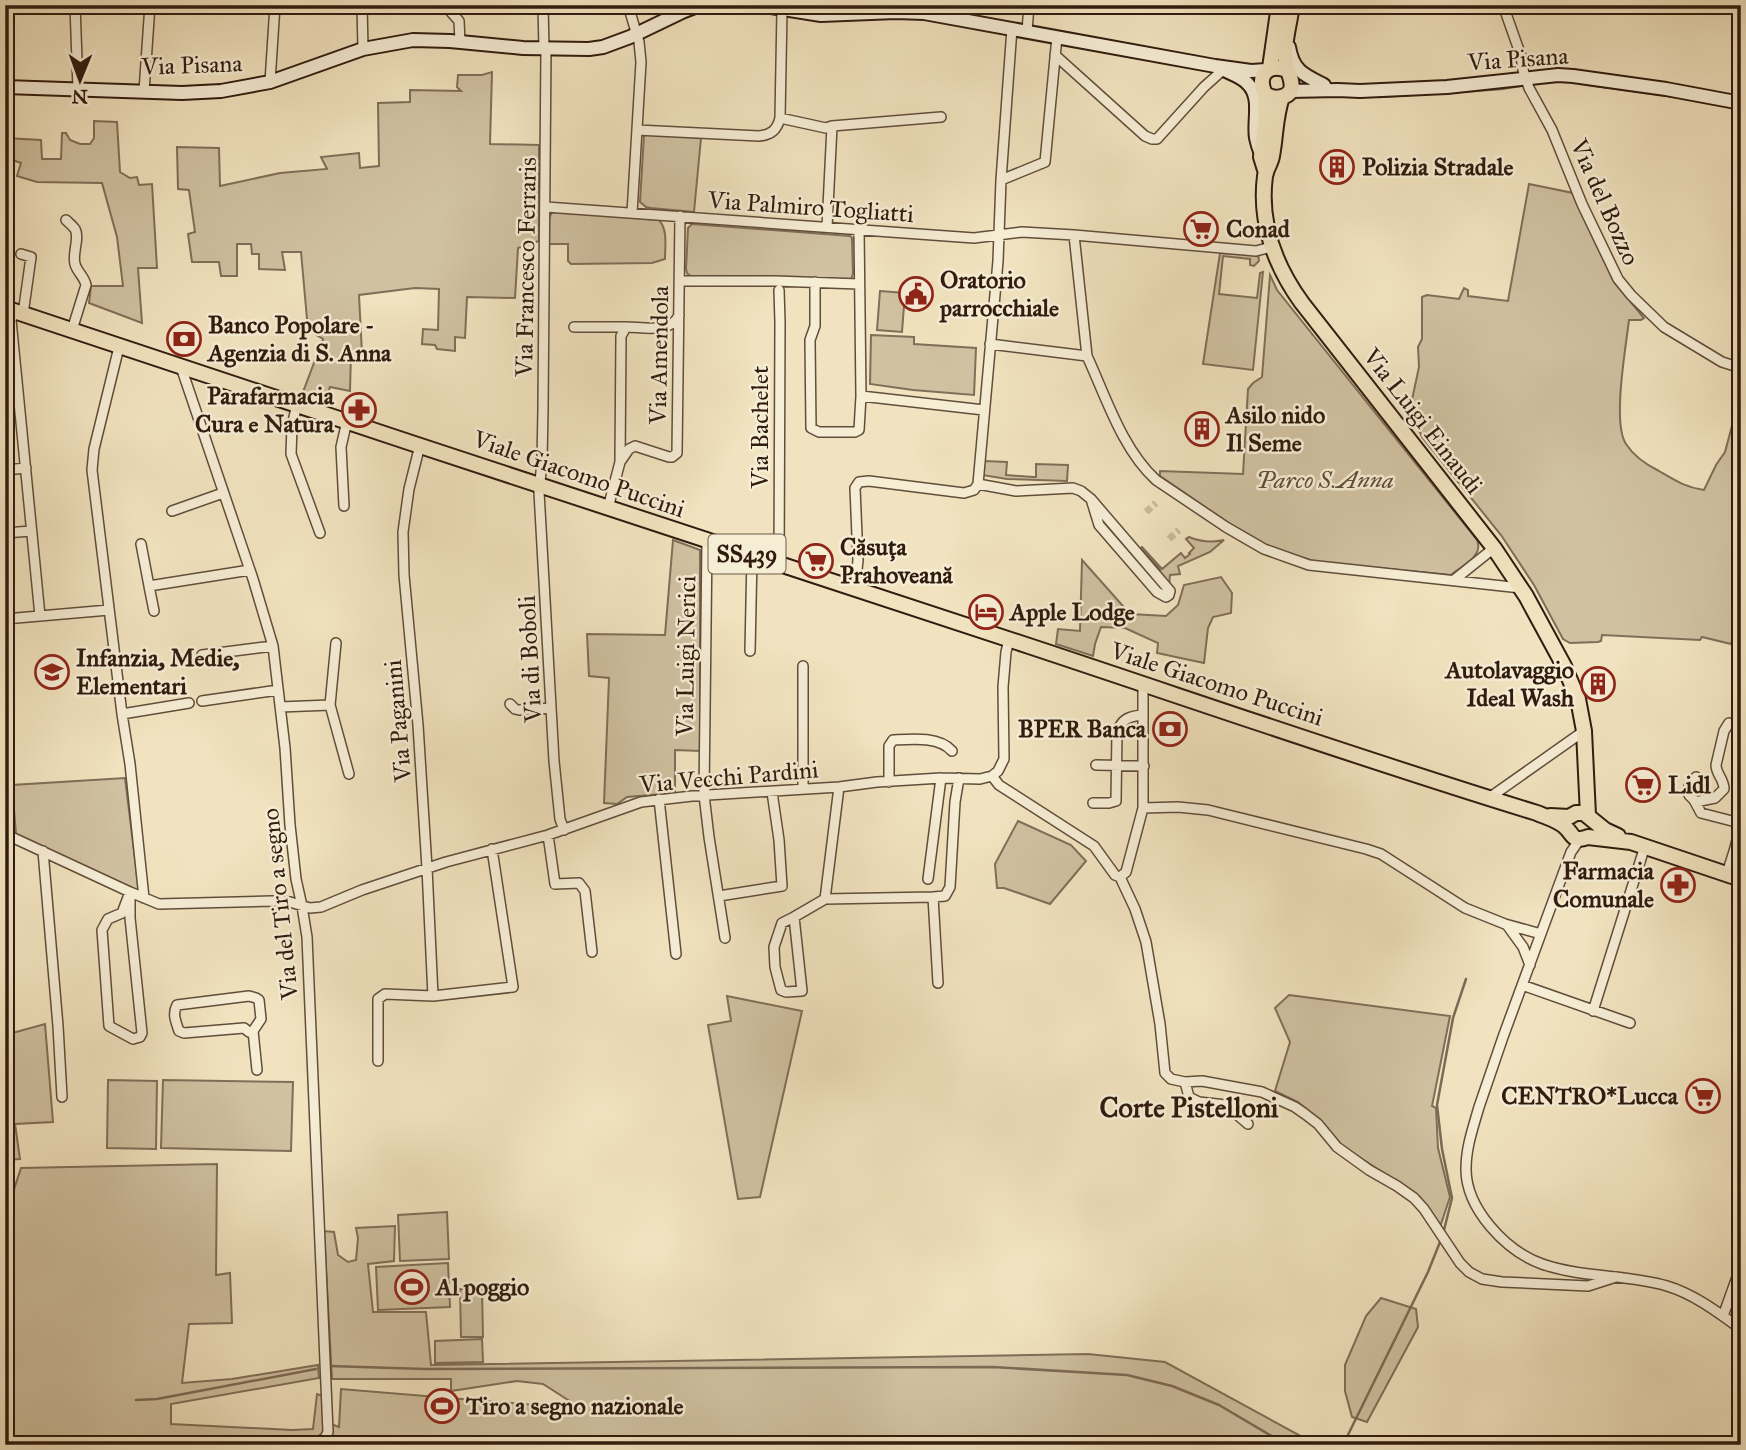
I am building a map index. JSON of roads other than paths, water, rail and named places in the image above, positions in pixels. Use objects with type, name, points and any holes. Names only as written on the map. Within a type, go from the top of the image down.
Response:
[{"type":"main road","name":"Via Pisana","points":[[6,88],[209,92],[270,82],[363,49],[413,40],[580,50],[613,44],[700,5]]},
{"type":"main road","name":"Via Pisana","points":[[758,5],[821,15],[896,8],[919,9],[1214,66],[1251,71],[1278,67],[1306,81],[1338,90]]},
{"type":"main road","points":[[1262,157],[1266,119],[1263,76],[1269,69],[1279,5]]},
{"type":"main road","points":[[1286,94],[1292,85],[1285,55],[1292,5]]},
{"type":"main road","points":[[1287,36],[1291,56],[1297,68],[1324,85]]},
{"type":"main road","name":"Via Pisana","points":[[1214,66],[1246,76],[1274,98],[1286,94],[1338,90],[1527,83],[1558,75],[1664,89],[1741,103]]},
{"type":"main road","points":[[1214,66],[1244,80],[1253,91],[1256,109],[1255,137],[1266,173]]},
{"type":"main road","name":"Via Luigi Einaudi","points":[[1286,94],[1277,112],[1272,158],[1266,173],[1265,210],[1271,247],[1284,278],[1296,296],[1494,548],[1521,588],[1570,678],[1584,731],[1586,767],[1579,825]]},
{"type":"main road","name":"Viale Giacomo Puccini","points":[[14,311],[1489,798],[1605,830],[1625,840],[1734,876]]},
{"type":"street","points":[[75,5],[78,89]]},
{"type":"street","points":[[144,91],[150,5]]},
{"type":"street","points":[[270,82],[275,5]]},
{"type":"street","points":[[362,5],[363,49]]},
{"type":"street","points":[[450,5],[451,12],[459,21],[460,42]]},
{"type":"street","name":"Via Francesco Ferraris","points":[[540,485],[546,207],[545,49],[542,5]]},
{"type":"street","points":[[628,5],[639,42],[641,62],[632,213]]},
{"type":"street","points":[[1027,31],[1029,5]]},
{"type":"street","name":"Via del Bozzo","points":[[1503,5],[1521,56],[1527,83],[1552,130],[1582,204],[1618,279],[1630,295],[1664,327],[1722,362],[1741,368]]},
{"type":"street","points":[[637,130],[759,136],[775,130],[780,118],[782,9]]},
{"type":"street","points":[[855,589],[858,560],[855,488],[859,482],[964,493],[974,490],[978,484],[998,261],[1012,28]]},
{"type":"street","points":[[1001,180],[1045,162],[1057,37]]},
{"type":"street","points":[[1055,55],[1145,136],[1152,139],[1157,139],[1204,88],[1214,66]]},
{"type":"street","points":[[1204,88],[1206,74],[1214,66]]},
{"type":"street","points":[[780,118],[826,128],[832,125],[941,117]]},
{"type":"street","points":[[827,227],[832,125]]},
{"type":"street","name":"Via Palmiro Togliatti","points":[[546,207],[974,238],[1022,232],[1255,251],[1271,247]]},
{"type":"street","name":"Via Amendola","points":[[619,424],[625,437],[639,446],[669,457],[677,453],[680,216]]},
{"type":"street","points":[[66,220],[75,229],[74,260],[86,285],[72,330]]},
{"type":"street","points":[[815,282],[815,326],[810,340],[811,428],[818,432],[855,432],[859,430],[861,396],[859,229]]},
{"type":"street","points":[[1074,235],[1087,356],[1134,455],[1156,480],[1264,550],[1309,565],[1521,588]]},
{"type":"street","points":[[21,254],[31,257],[11,320],[40,616]]},
{"type":"street","points":[[680,281],[859,284]]},
{"type":"street","name":"Via Bachelet","points":[[779,290],[779,564]]},
{"type":"street","points":[[574,327],[667,327],[677,320],[680,313]]},
{"type":"street","points":[[608,508],[620,462],[621,336],[626,327]]},
{"type":"street","points":[[667,327],[678,337]]},
{"type":"street","points":[[990,344],[1087,356]]},
{"type":"street","points":[[119,347],[94,449],[92,470],[130,764],[144,898]]},
{"type":"street","name":"Via del Tiro a segno","points":[[181,367],[273,646],[294,865],[307,937],[328,1432],[325,1438],[313,1445]]},
{"type":"street","points":[[861,396],[984,410]]},
{"type":"street","points":[[297,404],[292,426],[291,454],[320,533]]},
{"type":"street","points":[[344,506],[341,447],[347,421]]},
{"type":"street","name":"Via Paganini","points":[[420,445],[409,489],[403,532],[404,575],[428,868],[433,996]]},
{"type":"street","name":"Via Amendola","points":[[620,462],[629,449],[639,446]]},
{"type":"street","points":[[5,470],[26,468]]},
{"type":"street","points":[[978,484],[1016,491],[1073,488],[1081,491],[1091,499],[1170,591],[1169,595],[1166,597],[1157,592],[1099,525],[1091,499]]},
{"type":"street","name":"Via di Boboli","points":[[540,485],[539,525],[545,586],[554,761],[560,819],[564,830]]},
{"type":"street","points":[[172,511],[223,493]]},
{"type":"street","points":[[5,533],[31,531]]},
{"type":"street","name":"Via Luigi Nerici","points":[[707,541],[704,795],[725,938]]},
{"type":"street","points":[[141,544],[154,611]]},
{"type":"street","points":[[1454,580],[1494,548]]},
{"type":"street","points":[[750,651],[752,556]]},
{"type":"street","points":[[149,586],[250,570]]},
{"type":"street","points":[[5,619],[109,610]]},
{"type":"street","points":[[1009,640],[1003,687],[1004,760],[992,776],[999,785],[1094,846],[1115,875],[1120,877],[1146,942],[1165,1073],[1171,1079],[1185,1082],[1202,1081],[1262,1091],[1295,1107],[1318,1124],[1337,1147],[1414,1198],[1460,1263],[1482,1279],[1588,1286],[1612,1277]]},
{"type":"street","points":[[337,643],[330,705],[349,774]]},
{"type":"street","points":[[202,655],[273,646]]},
{"type":"street","points":[[803,666],[803,789]]},
{"type":"street","points":[[1120,877],[1126,872],[1143,808],[1143,684]]},
{"type":"street","points":[[202,701],[278,690]]},
{"type":"street","points":[[122,713],[189,703]]},
{"type":"street","points":[[510,704],[519,710],[551,708]]},
{"type":"street","points":[[280,707],[330,705]]},
{"type":"street","points":[[1093,803],[1116,801],[1117,732],[1127,717],[1143,715]]},
{"type":"street","points":[[1695,802],[1714,798],[1724,789],[1716,765],[1724,731],[1729,723]]},
{"type":"street","points":[[1489,798],[1584,731]]},
{"type":"street","points":[[888,782],[889,746],[893,740],[935,741],[944,743],[952,751]]},
{"type":"street","points":[[1096,765],[1144,766]]},
{"type":"street","name":"Via Vecchi Pardini","points":[[5,834],[159,904],[272,901],[320,907],[428,868],[548,835],[631,805],[659,799],[992,776]]},
{"type":"street","points":[[1696,777],[1690,783],[1688,792],[1700,813],[1737,822],[1734,876]]},
{"type":"street","points":[[928,879],[941,778]]},
{"type":"street","points":[[794,917],[802,991],[786,992],[781,990],[775,967],[774,947],[782,923],[825,900],[945,897],[950,887],[959,779]]},
{"type":"street","points":[[825,900],[839,787]]},
{"type":"street","points":[[719,896],[782,886],[772,792]]},
{"type":"street","points":[[659,799],[676,954]]},
{"type":"street","points":[[1143,808],[1208,810],[1366,849],[1381,854],[1465,908],[1541,934]]},
{"type":"street","points":[[1579,825],[1492,1067],[1468,1143],[1466,1172],[1474,1204],[1507,1245],[1539,1263],[1567,1270],[1649,1282],[1679,1290],[1741,1329]]},
{"type":"street","points":[[548,835],[555,884],[579,883],[585,891],[592,952]]},
{"type":"street","points":[[1593,1011],[1645,846]]},
{"type":"street","points":[[377,1061],[378,999],[385,994],[433,996],[513,987],[492,849]]},
{"type":"street","points":[[43,850],[62,1097]]},
{"type":"street","points":[[130,892],[130,918],[142,1033],[133,1039],[108,1026],[102,930],[108,919],[122,913],[130,892]]},
{"type":"street","points":[[933,897],[937,983]]},
{"type":"street","points":[[1506,924],[1523,947],[1530,965]]},
{"type":"street","points":[[1522,985],[1630,1023]]},
{"type":"street","points":[[253,1031],[249,1032],[244,1028],[184,1033],[179,1031],[175,1008],[177,1005],[249,996],[259,1000],[261,1019],[253,1031],[257,1070]]},
{"type":"street","points":[[1185,1082],[1189,1097],[1199,1102],[1226,1105],[1248,1124]]},
{"type":"street","points":[[1723,1316],[1741,1266]]},
{"type":"waterway","points":[[1459,92],[1526,85]]},
{"type":"waterway","points":[[1589,85],[1683,98]]},
{"type":"waterway","points":[[1379,97],[1411,95]]},
{"type":"waterway","points":[[1444,1230],[1452,1198],[1437,1105],[1453,1018],[1466,979]]},
{"type":"waterway","points":[[1343,1445],[1428,1272],[1440,1242]]},
{"type":"waterway","points":[[330,1366],[425,1369],[993,1367],[1127,1375],[1172,1386],[1219,1405],[1287,1445]]},
{"type":"waterway","points":[[136,1400],[157,1399],[316,1369]]},
{"type":"tunnel","points":[[1146,512],[1156,503]]},
{"type":"tunnel","points":[[1169,539],[1179,530]]},
{"type":"place","name":"Polizia Stradale","points":[[1337,167]]},
{"type":"place","name":"Conad","points":[[1201,229]]},
{"type":"place","name":"Oratorio parrocchiale","points":[[916,294]]},
{"type":"place","name":"Banco Popolare - Agenzia di S. Anna","points":[[184,339]]},
{"type":"place","name":"Parafarmacia Cura e Natura","points":[[359,410]]},
{"type":"place","name":"Asilo nido Il Seme","points":[[1202,429]]},
{"type":"place","name":"Căsuța Prahoveană","points":[[816,561]]},
{"type":"place","name":"Apple Lodge","points":[[986,612]]},
{"type":"place","name":"Infanzia, Medie, Elementari","points":[[52,672]]},
{"type":"place","name":"Autolavaggio Ideal Wash","points":[[1598,684]]},
{"type":"place","name":"BPER Banca","points":[[1170,729]]},
{"type":"place","name":"Lidl","points":[[1643,785]]},
{"type":"place","name":"Farmacia Comunale","points":[[1678,885]]},
{"type":"place","name":"CENTRO*Lucca","points":[[1703,1096]]},
{"type":"place","name":"Al poggio","points":[[412,1287]]},
{"type":"place","name":"Tiro a segno nazionale","points":[[442,1406]]},
{"type":"district","name":"Corte Pistelloni","points":[[1189,1107]]},
{"type":"park label","name":"Parco S.Anna","points":[[1325,480]]}]
